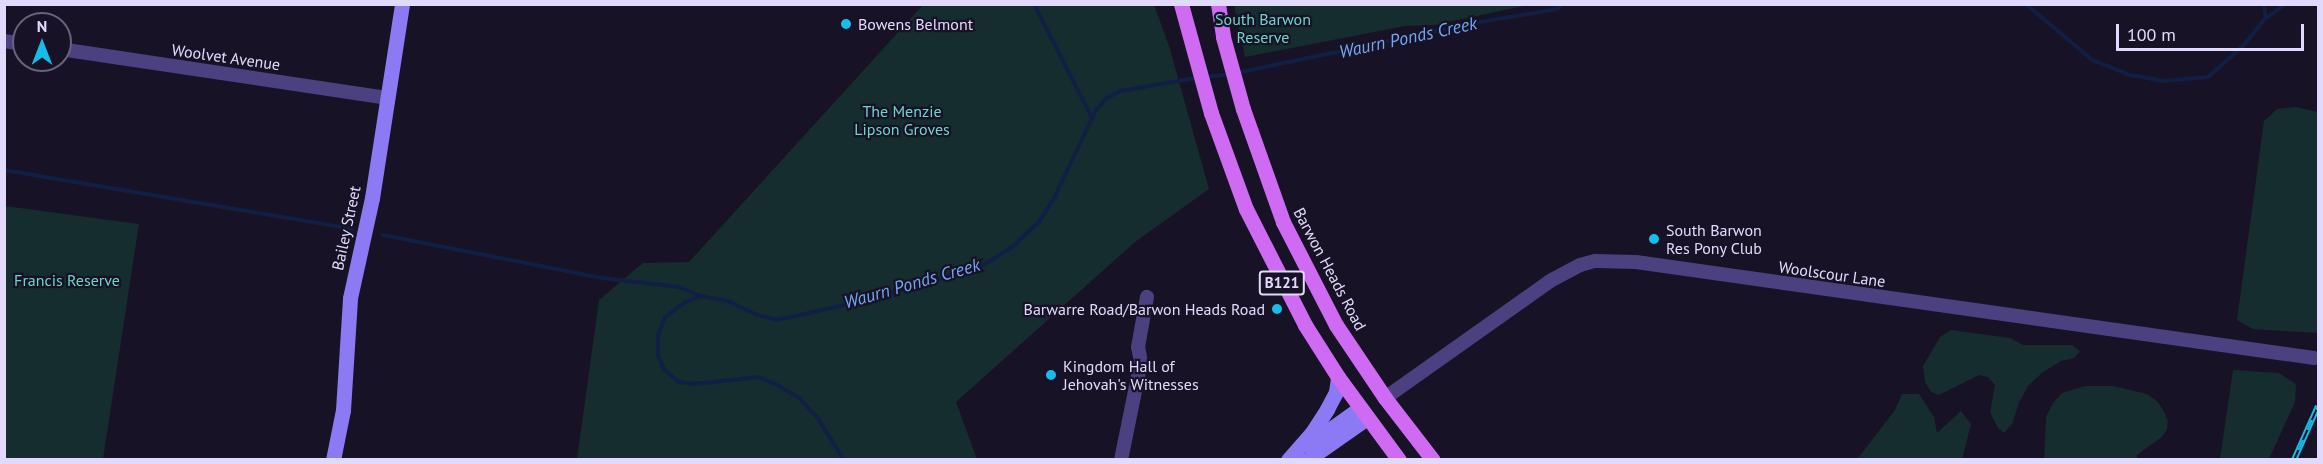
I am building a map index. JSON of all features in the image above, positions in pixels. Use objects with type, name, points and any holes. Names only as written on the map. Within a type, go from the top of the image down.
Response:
[{"type":"main road","name":"B121","points":[[1182,4],[1211,113],[1246,209],[1288,295],[1338,377],[1399,459]]},
{"type":"main road","name":"Barwon Heads Road","points":[[1218,4],[1223,37],[1244,109],[1283,222],[1336,325],[1385,398],[1433,459]]},
{"type":"main road","points":[[1363,413],[1385,398]]},
{"type":"street","name":"Bailey Street","points":[[333,459],[343,410],[350,298],[372,198],[402,4]]},
{"type":"street","points":[[1173,4],[1186,24]]},
{"type":"street","name":"Woolvet Avenue","points":[[72,52],[388,98]]},
{"type":"street","name":"Woolscour Lane","points":[[1385,398],[1550,281],[1580,265],[1595,261],[1636,262],[2314,358]]},
{"type":"street","points":[[1121,459],[1141,359],[1138,347],[1147,297]]},
{"type":"street","points":[[1288,459],[1311,434],[1327,409],[1334,397],[1338,377]]},
{"type":"street","points":[[1288,459],[1363,413]]},
{"type":"street","points":[[1307,459],[1363,413]]},
{"type":"street","points":[[1129,426],[1131,459]]},
{"type":"green space","name":"South Barwon Reserve","points":[[1234,4],[1528,5],[1434,25],[1405,26],[1245,57]]},
{"type":"green space","name":"The Menzie Lipson Groves","points":[[923,5],[1154,5],[1169,46],[1209,189],[1135,242],[956,402],[977,459],[577,459],[599,300],[643,263],[689,262]]},
{"type":"green space","points":[[2296,107],[2318,112],[2318,333],[2253,329],[2237,320],[2264,121],[2277,109]]},
{"type":"green space","name":"Francis Reserve","points":[[5,206],[139,224],[103,459],[5,459]]},
{"type":"green space","points":[[1951,330],[2010,338],[2023,345],[2072,345],[2080,351],[2074,358],[2061,361],[2043,372],[2028,386],[2012,424],[2004,433],[1998,428],[1990,412],[1995,385],[1988,377],[1979,375],[1939,395],[1931,392],[1925,382],[1923,366],[1940,337]]},
{"type":"green space","points":[[2233,370],[2279,373],[2296,384],[2295,402],[2269,459],[2220,459]]},
{"type":"green space","points":[[2085,386],[2113,386],[2147,394],[2158,402],[2164,412],[2168,421],[2167,429],[2162,437],[2137,455],[2137,459],[2044,459],[2046,417],[2053,403],[2062,393]]},
{"type":"green space","points":[[1902,394],[1919,394],[1934,417],[1937,433],[1961,411],[1971,424],[1962,459],[1851,459],[1859,457],[1895,410]]},
{"type":"waterway","points":[[1034,4],[1092,118]]},
{"type":"waterway","name":"Waurn Ponds Creek","points":[[1236,73],[1475,23],[1557,9],[1564,4]]},
{"type":"waterway","name":"Waurn Ponds Creek","points":[[2026,4],[2092,60],[2130,75],[2164,81],[2208,77],[2243,46],[2266,18],[2285,4]]},
{"type":"waterway","points":[[2264,4],[2266,18]]},
{"type":"waterway","name":"Waurn Ponds Creek","points":[[1206,77],[1229,74]]},
{"type":"waterway","name":"Waurn Ponds Creek","points":[[844,460],[817,417],[799,398],[779,386],[759,377],[695,384],[679,382],[664,370],[658,355],[658,335],[665,317],[686,302],[700,296],[728,301],[757,315],[777,320],[859,302],[982,266],[1011,248],[1039,222],[1055,196],[1096,110],[1107,98],[1120,91],[1196,78]]},
{"type":"waterway","points":[[4,170],[352,229]]},
{"type":"waterway","points":[[383,235],[602,278],[679,287],[700,296]]},
{"type":"railway","points":[[2294,460],[2318,406]]},
{"type":"place","name":"Bowens Belmont","points":[[846,24]]},
{"type":"place","name":"South Barwon Res Pony Club","points":[[1654,239]]},
{"type":"place","name":"Barwarre Road/Barwon Heads Road","points":[[1277,309]]},
{"type":"place","name":"Kingdom Hall of Jehovah's Witnesses","points":[[1051,375]]}]
